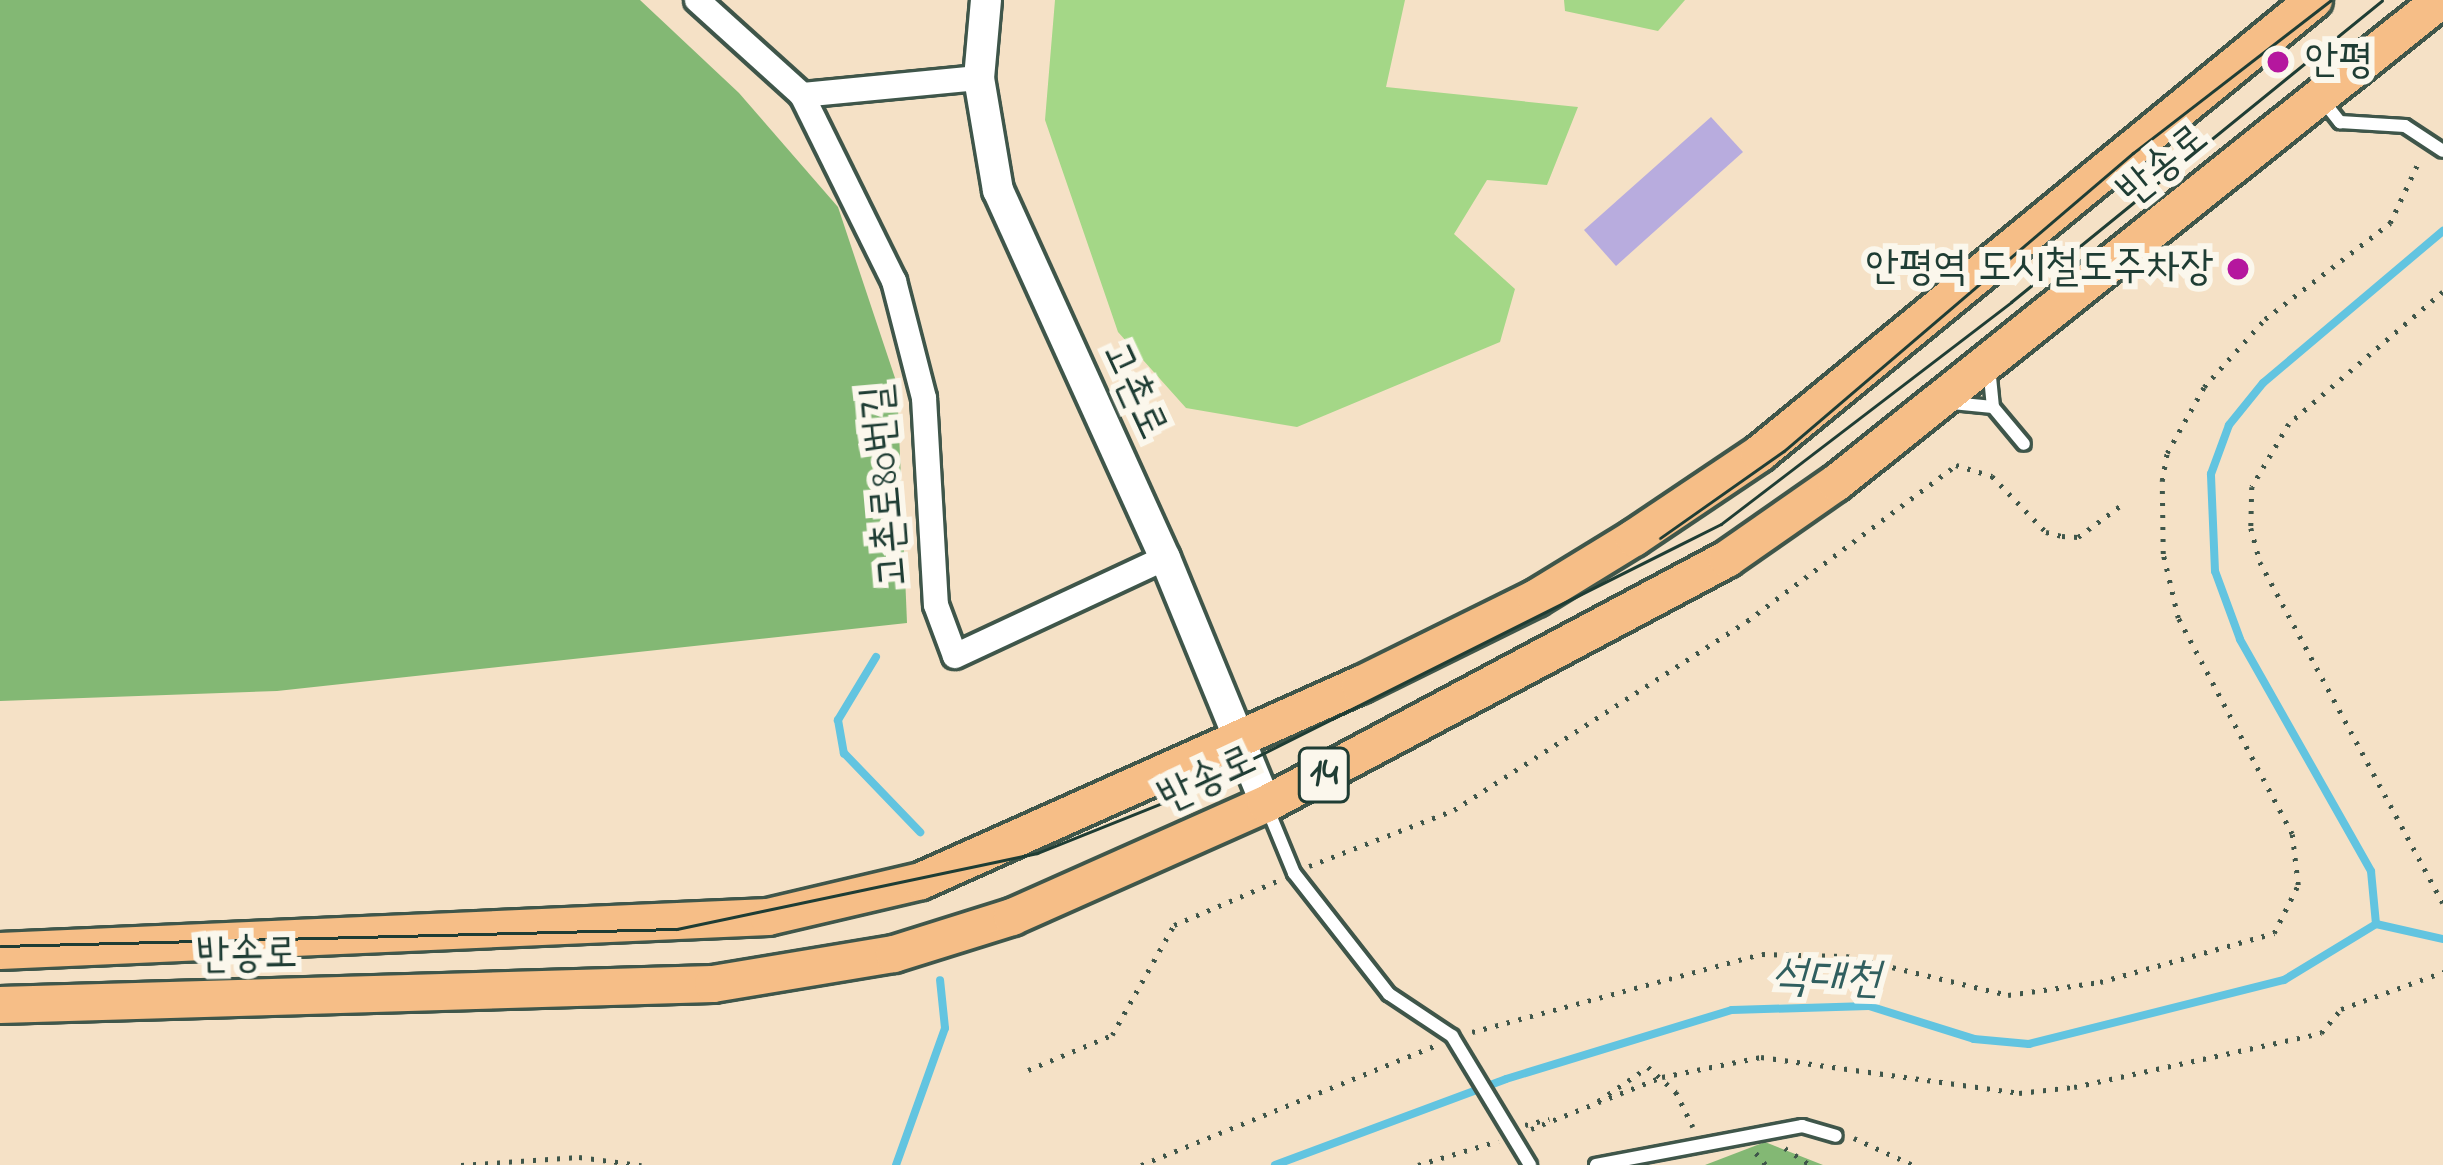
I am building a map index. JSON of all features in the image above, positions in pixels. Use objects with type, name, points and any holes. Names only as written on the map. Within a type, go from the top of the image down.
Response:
[{"type":"main road","name":"반송로","points":[[0,950],[768,916],[921,880],[1536,598],[1759,454],[2314,0]]},
{"type":"main road","name":"반송로","points":[[0,1005],[632,991],[789,975],[1012,917],[1266,804],[1727,560],[1939,402],[2440,0]]},
{"type":"street","name":"고촌로80번길","points":[[697,0],[802,94],[894,281],[925,398],[936,605],[955,656],[1166,558]]},
{"type":"street","name":"고촌로","points":[[986,0],[979,78],[998,190],[1166,558],[1266,804]]},
{"type":"street","points":[[802,94],[979,78]]},
{"type":"lane","points":[[2320,98],[2340,122],[2405,126],[2434,146]]},
{"type":"lane","points":[[1988,363],[1993,407],[2024,444]]},
{"type":"lane","points":[[1939,402],[1993,407]]},
{"type":"lane","points":[[1266,804],[1294,873],[1389,994],[1452,1036],[1530,1165]]},
{"type":"lane","points":[[1596,1165],[1802,1126],[1836,1136]]},
{"type":"path","points":[[1142,1165],[1452,1036],[1762,954],[1846,956],[2008,995],[2100,982],[2274,933],[2298,885],[2292,834],[2178,618],[2163,554],[2162,482],[2167,453],[2204,387],[2265,319],[2390,223],[2434,146]]},
{"type":"path","points":[[2443,292],[2289,424],[2252,487],[2251,528],[2260,562],[2443,903]]},
{"type":"path","points":[[1028,1070],[1112,1035],[1174,925],[1454,810],[1747,621],[1956,464],[1992,476],[2047,532],[2062,536],[2078,537],[2120,506]]},
{"type":"path","points":[[1418,1165],[1662,1077],[1761,1058],[2019,1093],[2074,1087],[2321,1033],[2341,1009],[2443,972]]},
{"type":"path","points":[[1513,1132],[1582,1111],[1648,1066],[1676,1092],[1690,1126],[1708,1129]]},
{"type":"path","points":[[1836,1136],[1913,1165]]},
{"type":"path","points":[[1782,1147],[1810,1165]]},
{"type":"path","points":[[461,1165],[579,1157],[641,1165]]},
{"type":"green space","points":[[0,0],[640,0],[739,93],[838,207],[897,384],[907,623],[277,691],[0,701]]},
{"type":"green space","points":[[1055,0],[1405,0],[1386,87],[1578,107],[1547,185],[1487,180],[1454,234],[1515,289],[1500,342],[1297,427],[1186,408],[1118,332],[1045,120]]},
{"type":"green space","points":[[1564,0],[1685,0],[1658,31],[1565,11]]},
{"type":"green space","points":[[1765,1142],[1823,1165],[1705,1165]]},
{"type":"building","points":[[1711,117],[1743,152],[1616,266],[1584,230]]},
{"type":"waterway","points":[[2376,924],[2371,871],[2240,639],[2215,571],[2211,474],[2229,425],[2263,383],[2443,231]]},
{"type":"waterway","points":[[876,657],[838,720],[844,753],[920,832]]},
{"type":"waterway","name":"석대천","points":[[1275,1165],[1506,1079],[1732,1010],[1869,1006],[1974,1039],[2029,1044],[2284,980],[2376,924],[2443,939]]},
{"type":"waterway","points":[[896,1165],[945,1028],[940,980]]},
{"type":"tram line","points":[[1660,538],[1784,451],[2133,153],[2331,0]]},
{"type":"tram line","points":[[0,946],[677,929],[1037,853],[1172,799],[1721,524],[2011,302],[2382,0]]},
{"type":"place","name":"안평","points":[[2278,62]]},
{"type":"place","name":"안평역 도시철도주차장","points":[[2238,269]]}]
